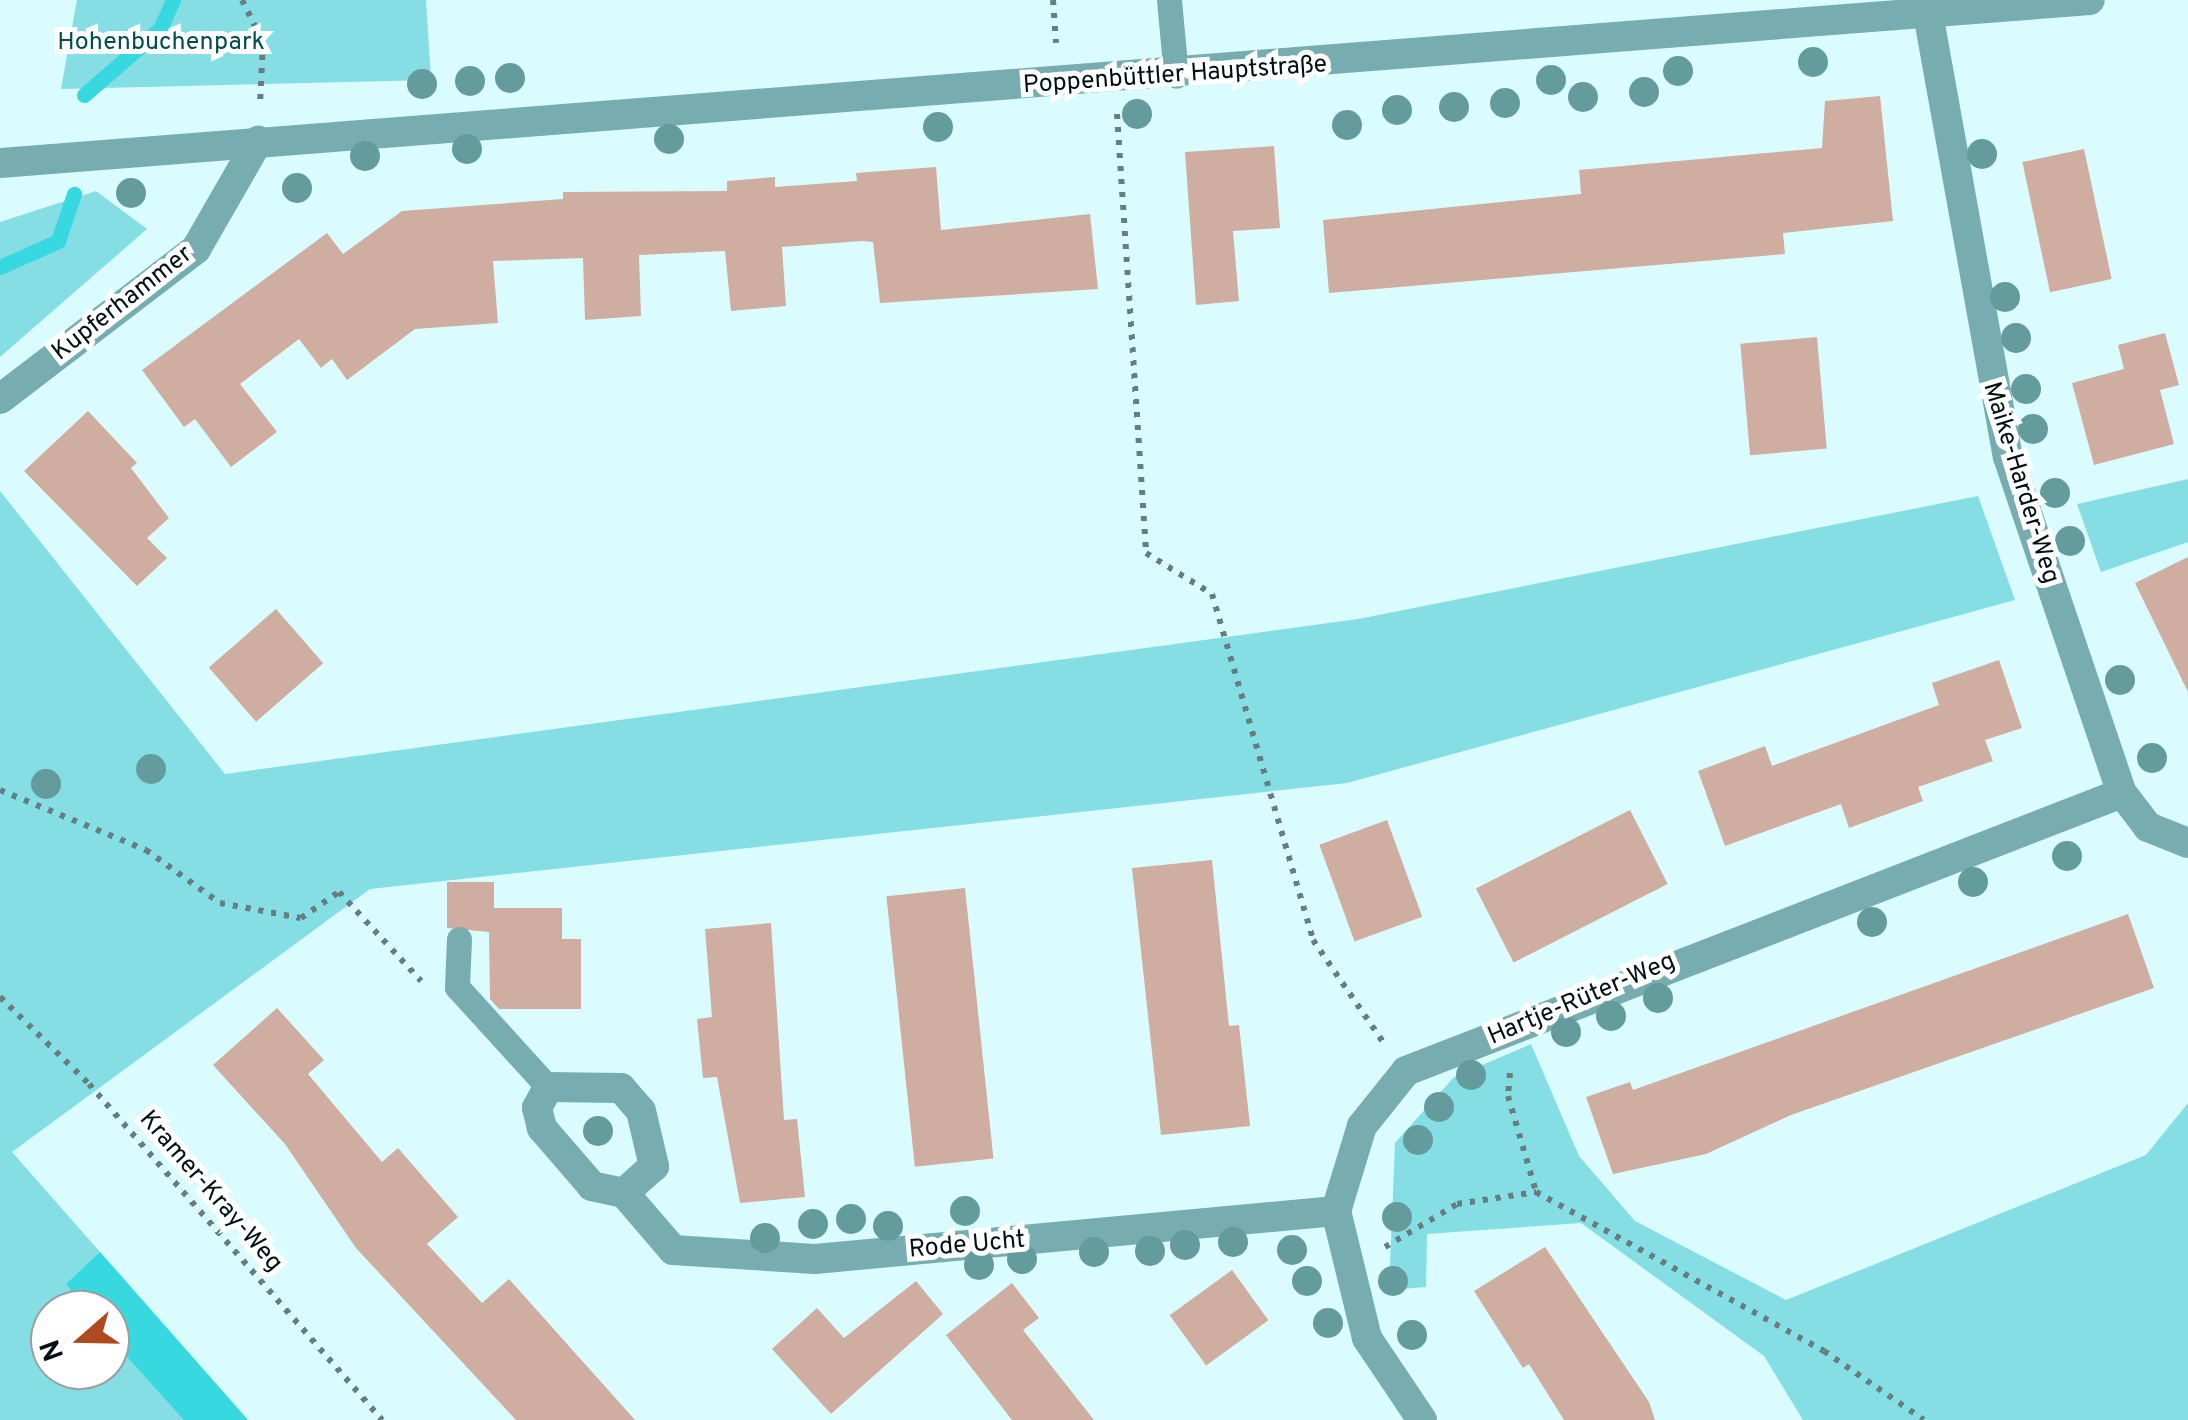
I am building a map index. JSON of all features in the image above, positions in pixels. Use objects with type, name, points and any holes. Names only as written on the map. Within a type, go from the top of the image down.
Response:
[{"type":"street","name":"Poppenbüttler Hauptstraße","points":[[0,163],[1176,76],[1786,15],[1929,19],[2090,0]]},
{"type":"street","name":"Maike-Harder-Weg","points":[[1929,19],[1992,400],[2122,793],[2148,827],[2188,844]]},
{"type":"street","name":"Kupferhammer","points":[[0,399],[196,249],[258,141]]},
{"type":"street","name":"Hartje-Rüter-Weg","points":[[1406,1070],[1513,1030],[1651,969],[2122,793]]},
{"type":"street","points":[[1406,1070],[1362,1126],[1336,1210],[1368,1338],[1422,1420]]},
{"type":"street","points":[[548,1087],[622,1088],[641,1111],[654,1166],[624,1193]]},
{"type":"street","name":"Rode Ucht","points":[[548,1087],[537,1108],[542,1128],[592,1186],[624,1193],[673,1250],[815,1259],[1336,1210]]},
{"type":"lane","points":[[1169,0],[1176,76]]},
{"type":"lane","points":[[459,939],[457,987],[548,1087]]},
{"type":"path","points":[[242,0],[263,42],[258,141]]},
{"type":"path","points":[[1053,0],[1056,39]]},
{"type":"path","points":[[1116,80],[1146,553],[1212,594],[1313,940],[1406,1070]]},
{"type":"path","points":[[0,790],[146,850],[220,903],[266,917],[301,918],[323,904]]},
{"type":"path","name":"Kramer-Kray-Weg","points":[[0,996],[89,1084],[382,1420]]},
{"type":"path","points":[[1513,1030],[1508,1096],[1536,1192]]},
{"type":"path","points":[[1350,1268],[1457,1204],[1536,1192],[1824,1351],[1924,1420]]},
{"type":"green space","name":"Hohenbuchenpark","points":[[77,0],[426,0],[431,80],[61,89]]},
{"type":"green space","points":[[96,191],[147,229],[0,357],[0,222]]},
{"type":"green space","points":[[2188,479],[2188,542],[2101,572],[2077,504]]},
{"type":"green space","points":[[0,491],[225,774],[1358,619],[1978,496],[2015,600],[1347,783],[370,889],[12,1152],[248,1420],[0,1420]]},
{"type":"green space","points":[[1531,1044],[1579,1156],[1635,1221],[1786,1300],[2146,1155],[2188,1103],[2188,1420],[1803,1420],[1764,1356],[1581,1223],[1427,1234],[1426,1287],[1389,1290],[1395,1143],[1454,1077]]},
{"type":"shaded area","points":[[100,1252],[248,1420],[184,1420],[130,1360],[130,1290],[71,1290],[66,1284]]},
{"type":"building","points":[[1880,96],[1893,221],[1783,233],[1785,254],[1329,293],[1323,220],[1581,194],[1579,170],[1822,148],[1825,101]]},
{"type":"building","points":[[1274,146],[1280,228],[1233,231],[1239,301],[1196,305],[1185,152]]},
{"type":"building","points":[[2084,149],[2112,279],[2050,292],[2022,162]]},
{"type":"building","points":[[936,167],[941,230],[1090,214],[1098,289],[880,303],[873,242],[862,241],[782,247],[786,306],[731,311],[725,251],[639,255],[641,316],[585,320],[583,258],[493,261],[498,323],[415,329],[347,380],[332,359],[321,368],[299,339],[240,384],[277,432],[231,467],[195,419],[184,427],[142,370],[327,233],[343,254],[402,211],[563,199],[563,192],[727,191],[727,181],[775,177],[775,187],[857,181],[856,173]]},
{"type":"building","points":[[2165,333],[2179,385],[2160,390],[2174,444],[2094,465],[2072,383],[2124,369],[2118,345]]},
{"type":"building","points":[[1817,337],[1827,449],[1750,455],[1740,344]]},
{"type":"building","points":[[88,411],[137,463],[131,468],[169,518],[147,538],[167,558],[137,586],[24,471]]},
{"type":"building","points":[[2188,557],[2188,692],[2135,583]]},
{"type":"building","points":[[276,609],[323,663],[256,722],[209,667]]},
{"type":"building","points":[[1999,660],[2022,728],[1985,740],[1993,761],[1918,787],[1923,801],[1849,828],[1841,804],[1725,846],[1698,771],[1765,746],[1772,766],[1939,705],[1932,683]]},
{"type":"building","points":[[1630,810],[1668,884],[1514,962],[1476,889]]},
{"type":"building","points":[[1387,820],[1422,917],[1355,941],[1319,845]]},
{"type":"building","points":[[1212,860],[1229,1026],[1239,1025],[1250,1126],[1161,1135],[1132,868]]},
{"type":"building","points":[[447,882],[494,882],[494,908],[562,908],[562,939],[581,939],[581,1009],[499,1009],[490,999],[489,932],[447,928]]},
{"type":"building","points":[[965,888],[993,1159],[915,1167],[886,896]]},
{"type":"building","points":[[2128,914],[2154,988],[1791,1115],[1706,1154],[1613,1174],[1586,1097],[1630,1082],[1633,1090]]},
{"type":"building","points":[[771,923],[784,1120],[797,1119],[805,1197],[740,1203],[717,1077],[703,1078],[697,1019],[712,1017],[705,929]]},
{"type":"building","points":[[277,1008],[324,1060],[308,1074],[382,1162],[398,1148],[458,1217],[427,1244],[482,1303],[509,1279],[635,1420],[516,1420],[356,1248],[285,1144],[213,1065]]},
{"type":"building","points":[[1545,1247],[1649,1402],[1655,1420],[1564,1420],[1529,1364],[1523,1368],[1474,1291]]},
{"type":"building","points":[[1232,1270],[1268,1320],[1206,1365],[1170,1315]]},
{"type":"building","points":[[916,1281],[943,1314],[831,1414],[772,1349],[817,1308],[844,1338]]},
{"type":"building","points":[[1012,1283],[1039,1318],[1023,1330],[1094,1420],[1012,1420],[946,1335]]},
{"type":"waterway","points":[[84,95],[160,29],[173,0]]},
{"type":"waterway","points":[[0,267],[58,241],[74,194]]}]
